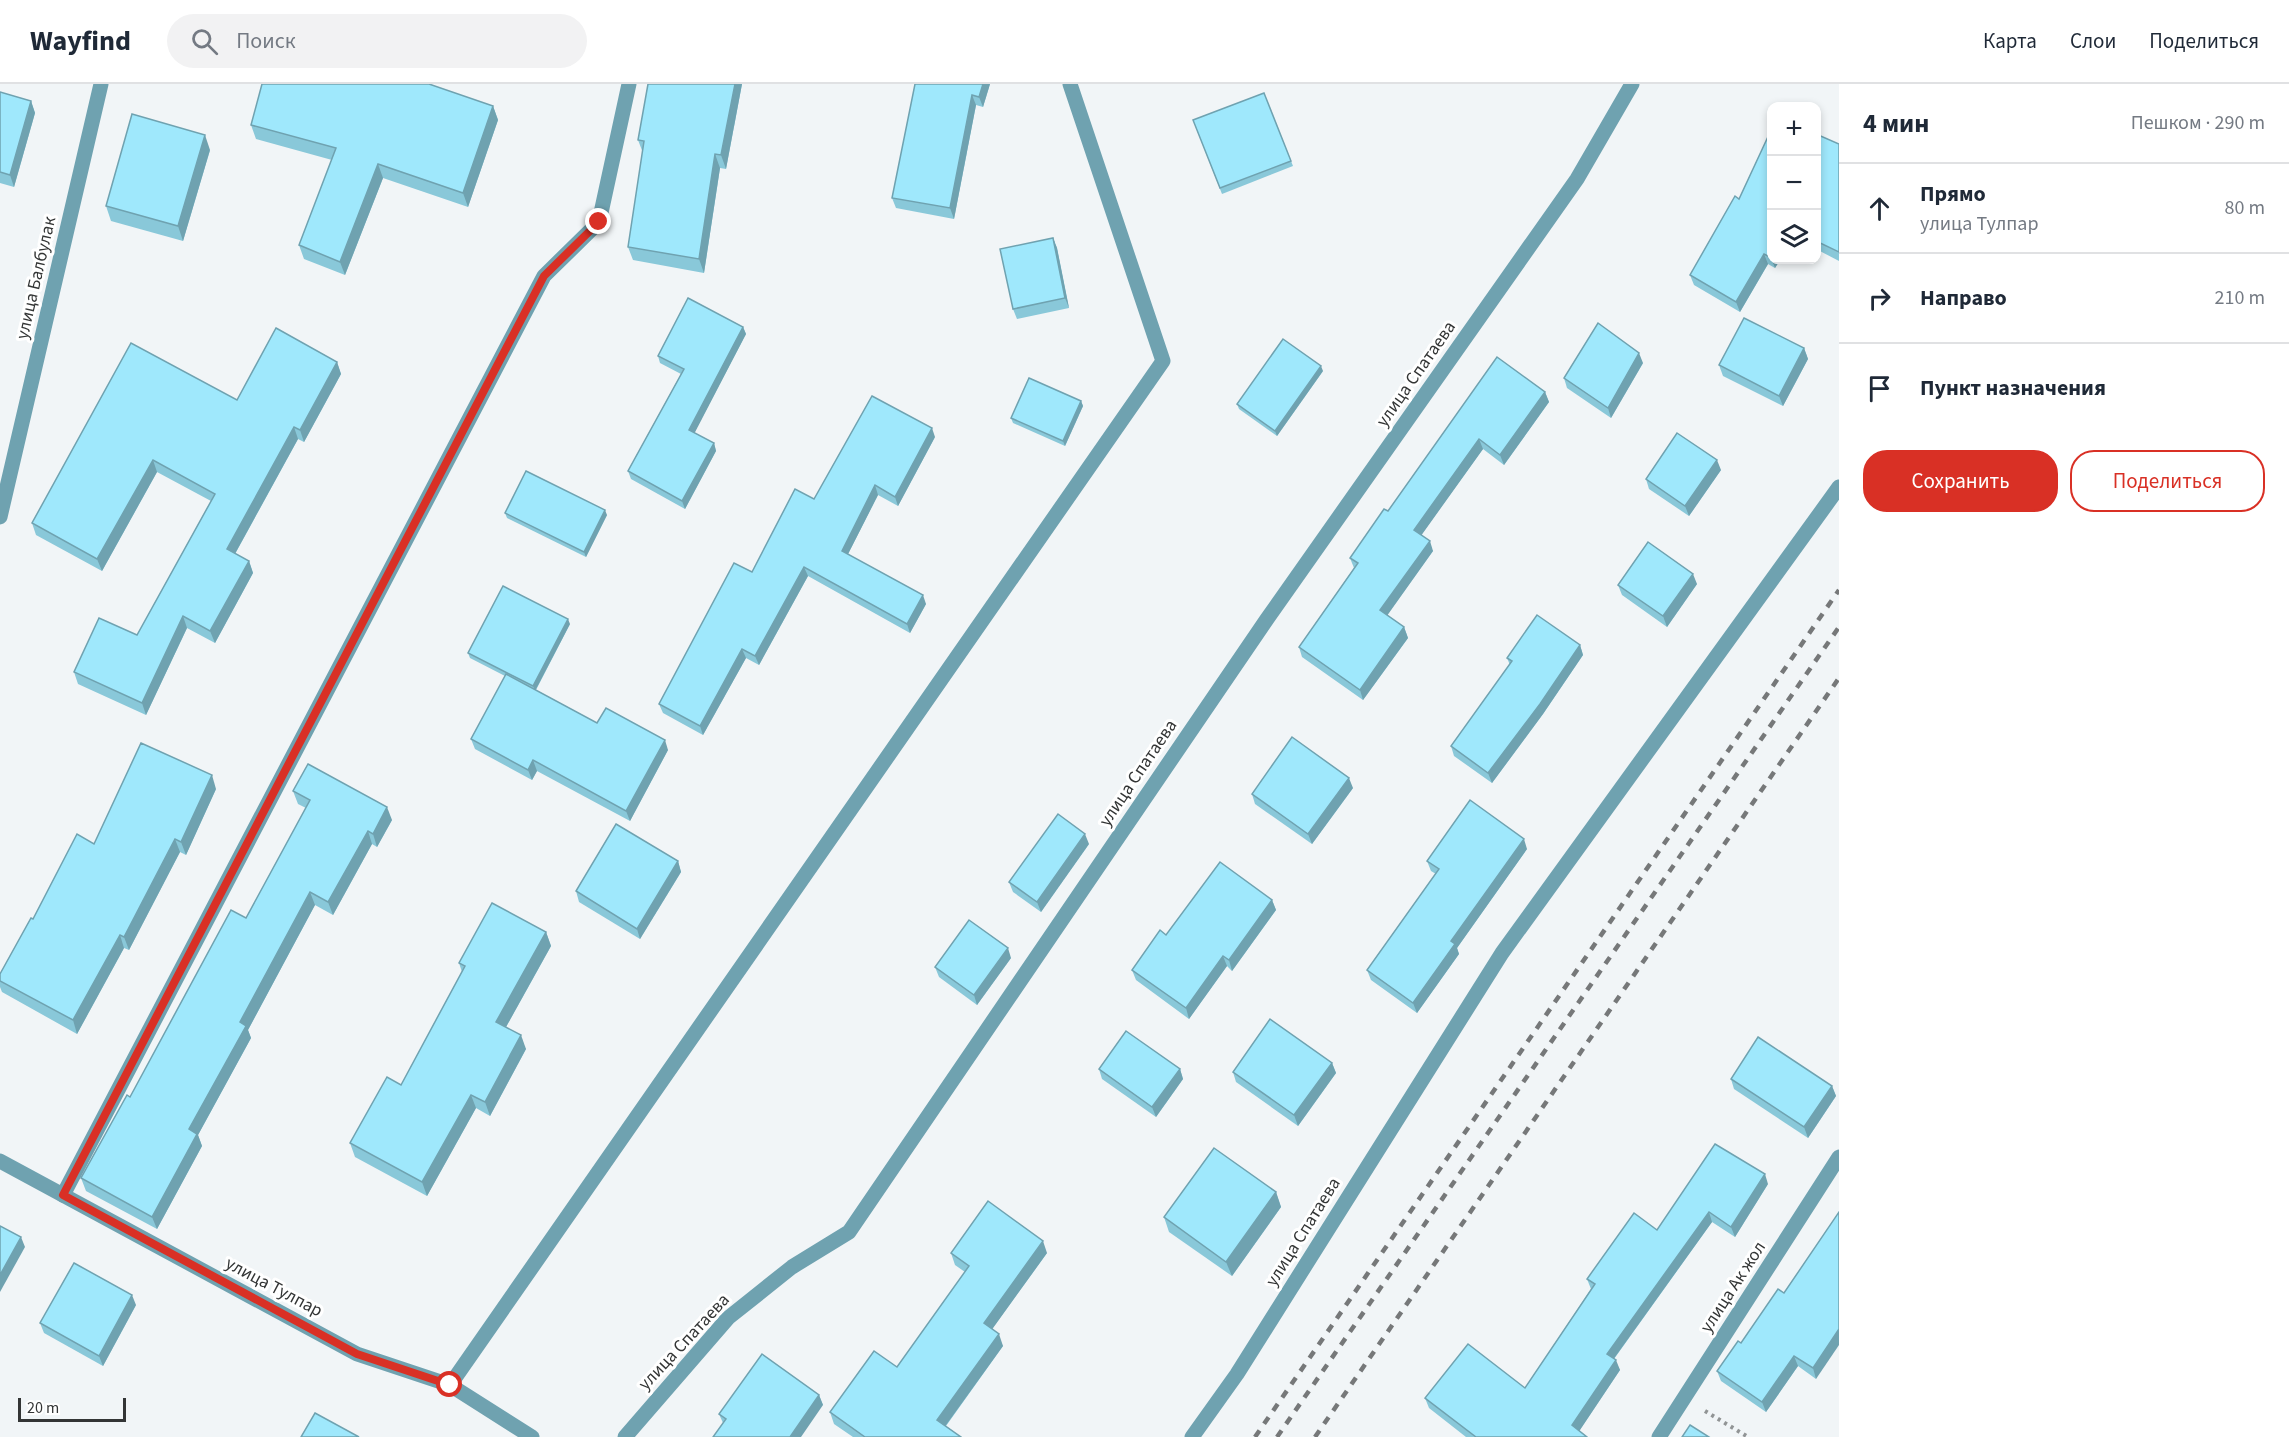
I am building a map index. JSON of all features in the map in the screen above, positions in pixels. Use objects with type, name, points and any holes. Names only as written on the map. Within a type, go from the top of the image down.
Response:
[{"type":"street","name":"улица Балбулак","points":[[0,517],[101,84]]},
{"type":"street","points":[[63,1195],[544,276],[599,222],[629,84]]},
{"type":"street","points":[[450,1385],[1163,361],[1070,84]]},
{"type":"street","name":"улица Спатаева","points":[[626,1437],[728,1318],[792,1267],[849,1232],[1267,619],[1577,179],[1632,84]]},
{"type":"street","name":"улица Спатаева","points":[[1192,1437],[1237,1374],[1502,953],[1839,487]]},
{"type":"street","name":"улица Ак жол","points":[[1659,1437],[1839,1157]]},
{"type":"street","name":"улица Тулпар","points":[[0,1161],[357,1354],[450,1385],[532,1437]]},
{"type":"path","points":[[1684,1398],[1748,1437]]},
{"type":"building","points":[[262,84],[429,84],[493,106],[463,193],[378,164],[340,262],[299,245],[336,148],[251,125]]},
{"type":"building","points":[[648,84],[735,84],[721,155],[715,154],[699,259],[628,247],[644,141],[638,140]]},
{"type":"building","points":[[915,84],[983,84],[979,97],[972,95],[950,208],[892,198]]},
{"type":"building","points":[[0,92],[31,101],[10,175],[0,172]]},
{"type":"building","points":[[1264,93],[1291,161],[1220,188],[1193,120]]},
{"type":"building","points":[[132,114],[205,135],[178,226],[106,206]]},
{"type":"building","points":[[1821,136],[1839,144],[1839,252],[1821,243]]},
{"type":"building","points":[[1767,139],[1767,256],[1764,254],[1736,302],[1690,275],[1735,196],[1739,199]]},
{"type":"building","points":[[1053,238],[1065,298],[1013,309],[1000,249]]},
{"type":"building","points":[[688,298],[743,327],[689,430],[714,443],[682,501],[628,471],[684,369],[658,356]]},
{"type":"building","points":[[1744,318],[1804,348],[1779,396],[1719,365]]},
{"type":"building","points":[[1598,323],[1639,353],[1608,408],[1564,378]]},
{"type":"building","points":[[276,328],[337,362],[300,430],[294,427],[227,549],[249,561],[210,631],[183,616],[142,703],[74,672],[99,618],[137,635],[215,494],[153,460],[97,559],[32,523],[131,343],[237,400]]},
{"type":"building","points":[[1283,339],[1321,366],[1275,431],[1237,404]]},
{"type":"building","points":[[1497,357],[1545,392],[1500,455],[1479,439],[1414,530],[1430,541],[1380,610],[1404,627],[1360,690],[1299,647],[1358,563],[1350,558],[1384,509],[1388,511]]},
{"type":"building","points":[[1029,378],[1081,401],[1063,441],[1011,418]]},
{"type":"building","points":[[872,396],[932,428],[895,497],[875,485],[842,551],[923,595],[907,624],[804,567],[755,656],[742,649],[700,726],[659,704],[734,563],[752,572],[795,489],[814,499]]},
{"type":"building","points":[[1677,433],[1717,460],[1685,506],[1646,479]]},
{"type":"building","points":[[526,471],[605,510],[584,552],[505,513]]},
{"type":"building","points":[[1648,542],[1693,574],[1663,616],[1618,585]]},
{"type":"building","points":[[503,586],[568,619],[533,686],[468,653]]},
{"type":"building","points":[[1537,615],[1580,645],[1540,704],[1488,773],[1451,746],[1512,661],[1507,658]]},
{"type":"building","points":[[506,674],[597,723],[606,708],[665,740],[626,811],[533,760],[528,770],[471,739]]},
{"type":"building","points":[[1292,737],[1349,778],[1308,834],[1252,794]]},
{"type":"building","points":[[141,743],[212,775],[181,842],[175,839],[124,937],[120,935],[73,1020],[0,981],[0,974],[31,918],[33,919],[77,834],[94,844]]},
{"type":"building","points":[[308,764],[387,807],[373,834],[368,831],[328,902],[310,892],[240,1022],[246,1026],[189,1129],[197,1134],[152,1217],[81,1178],[127,1095],[130,1097],[231,910],[246,918],[310,800],[293,791]]},
{"type":"building","points":[[1470,800],[1524,839],[1451,941],[1455,944],[1413,1003],[1367,970],[1439,869],[1427,861]]},
{"type":"building","points":[[1058,814],[1085,834],[1037,902],[1009,882]]},
{"type":"building","points":[[616,824],[678,861],[637,929],[576,891]]},
{"type":"building","points":[[1220,862],[1272,900],[1229,960],[1223,956],[1186,1008],[1132,970],[1160,930],[1166,935]]},
{"type":"building","points":[[492,903],[546,932],[496,1022],[521,1035],[485,1102],[471,1095],[422,1182],[350,1143],[387,1077],[401,1085],[465,966],[459,963]]},
{"type":"building","points":[[969,920],[1008,948],[974,995],[935,967]]},
{"type":"building","points":[[1270,1019],[1332,1063],[1294,1115],[1233,1072]]},
{"type":"building","points":[[1126,1031],[1180,1069],[1152,1107],[1099,1069]]},
{"type":"building","points":[[1758,1037],[1832,1086],[1804,1127],[1731,1079]]},
{"type":"building","points":[[1715,1144],[1765,1174],[1731,1227],[1709,1212],[1607,1354],[1616,1360],[1572,1425],[1587,1437],[1476,1437],[1425,1398],[1468,1344],[1525,1388],[1595,1284],[1587,1279],[1634,1213],[1657,1230]]},
{"type":"building","points":[[1214,1148],[1276,1192],[1226,1262],[1164,1217]]},
{"type":"building","points":[[988,1201],[1043,1241],[984,1323],[999,1334],[937,1420],[961,1437],[865,1437],[830,1412],[874,1351],[897,1367],[969,1266],[951,1253]]},
{"type":"building","points":[[1839,1212],[1839,1329],[1813,1368],[1794,1356],[1762,1402],[1717,1371],[1738,1341],[1741,1343],[1778,1289],[1784,1293]]},
{"type":"building","points":[[0,1226],[21,1237],[0,1275]]},
{"type":"building","points":[[74,1263],[132,1295],[99,1356],[40,1323]]},
{"type":"building","points":[[762,1354],[819,1395],[790,1437],[713,1437],[726,1419],[719,1414]]},
{"type":"building","points":[[315,1413],[359,1437],[301,1437]]},
{"type":"building","points":[[1690,1425],[1709,1437],[1682,1437]]},
{"type":"railway","points":[[1255,1437],[1839,590]]},
{"type":"railway","points":[[1277,1437],[1839,627]]},
{"type":"railway","points":[[1315,1437],[1839,678]]},
{"type":"route","points":[[450,1385],[357,1354],[63,1195],[544,276],[599,222]]}]
